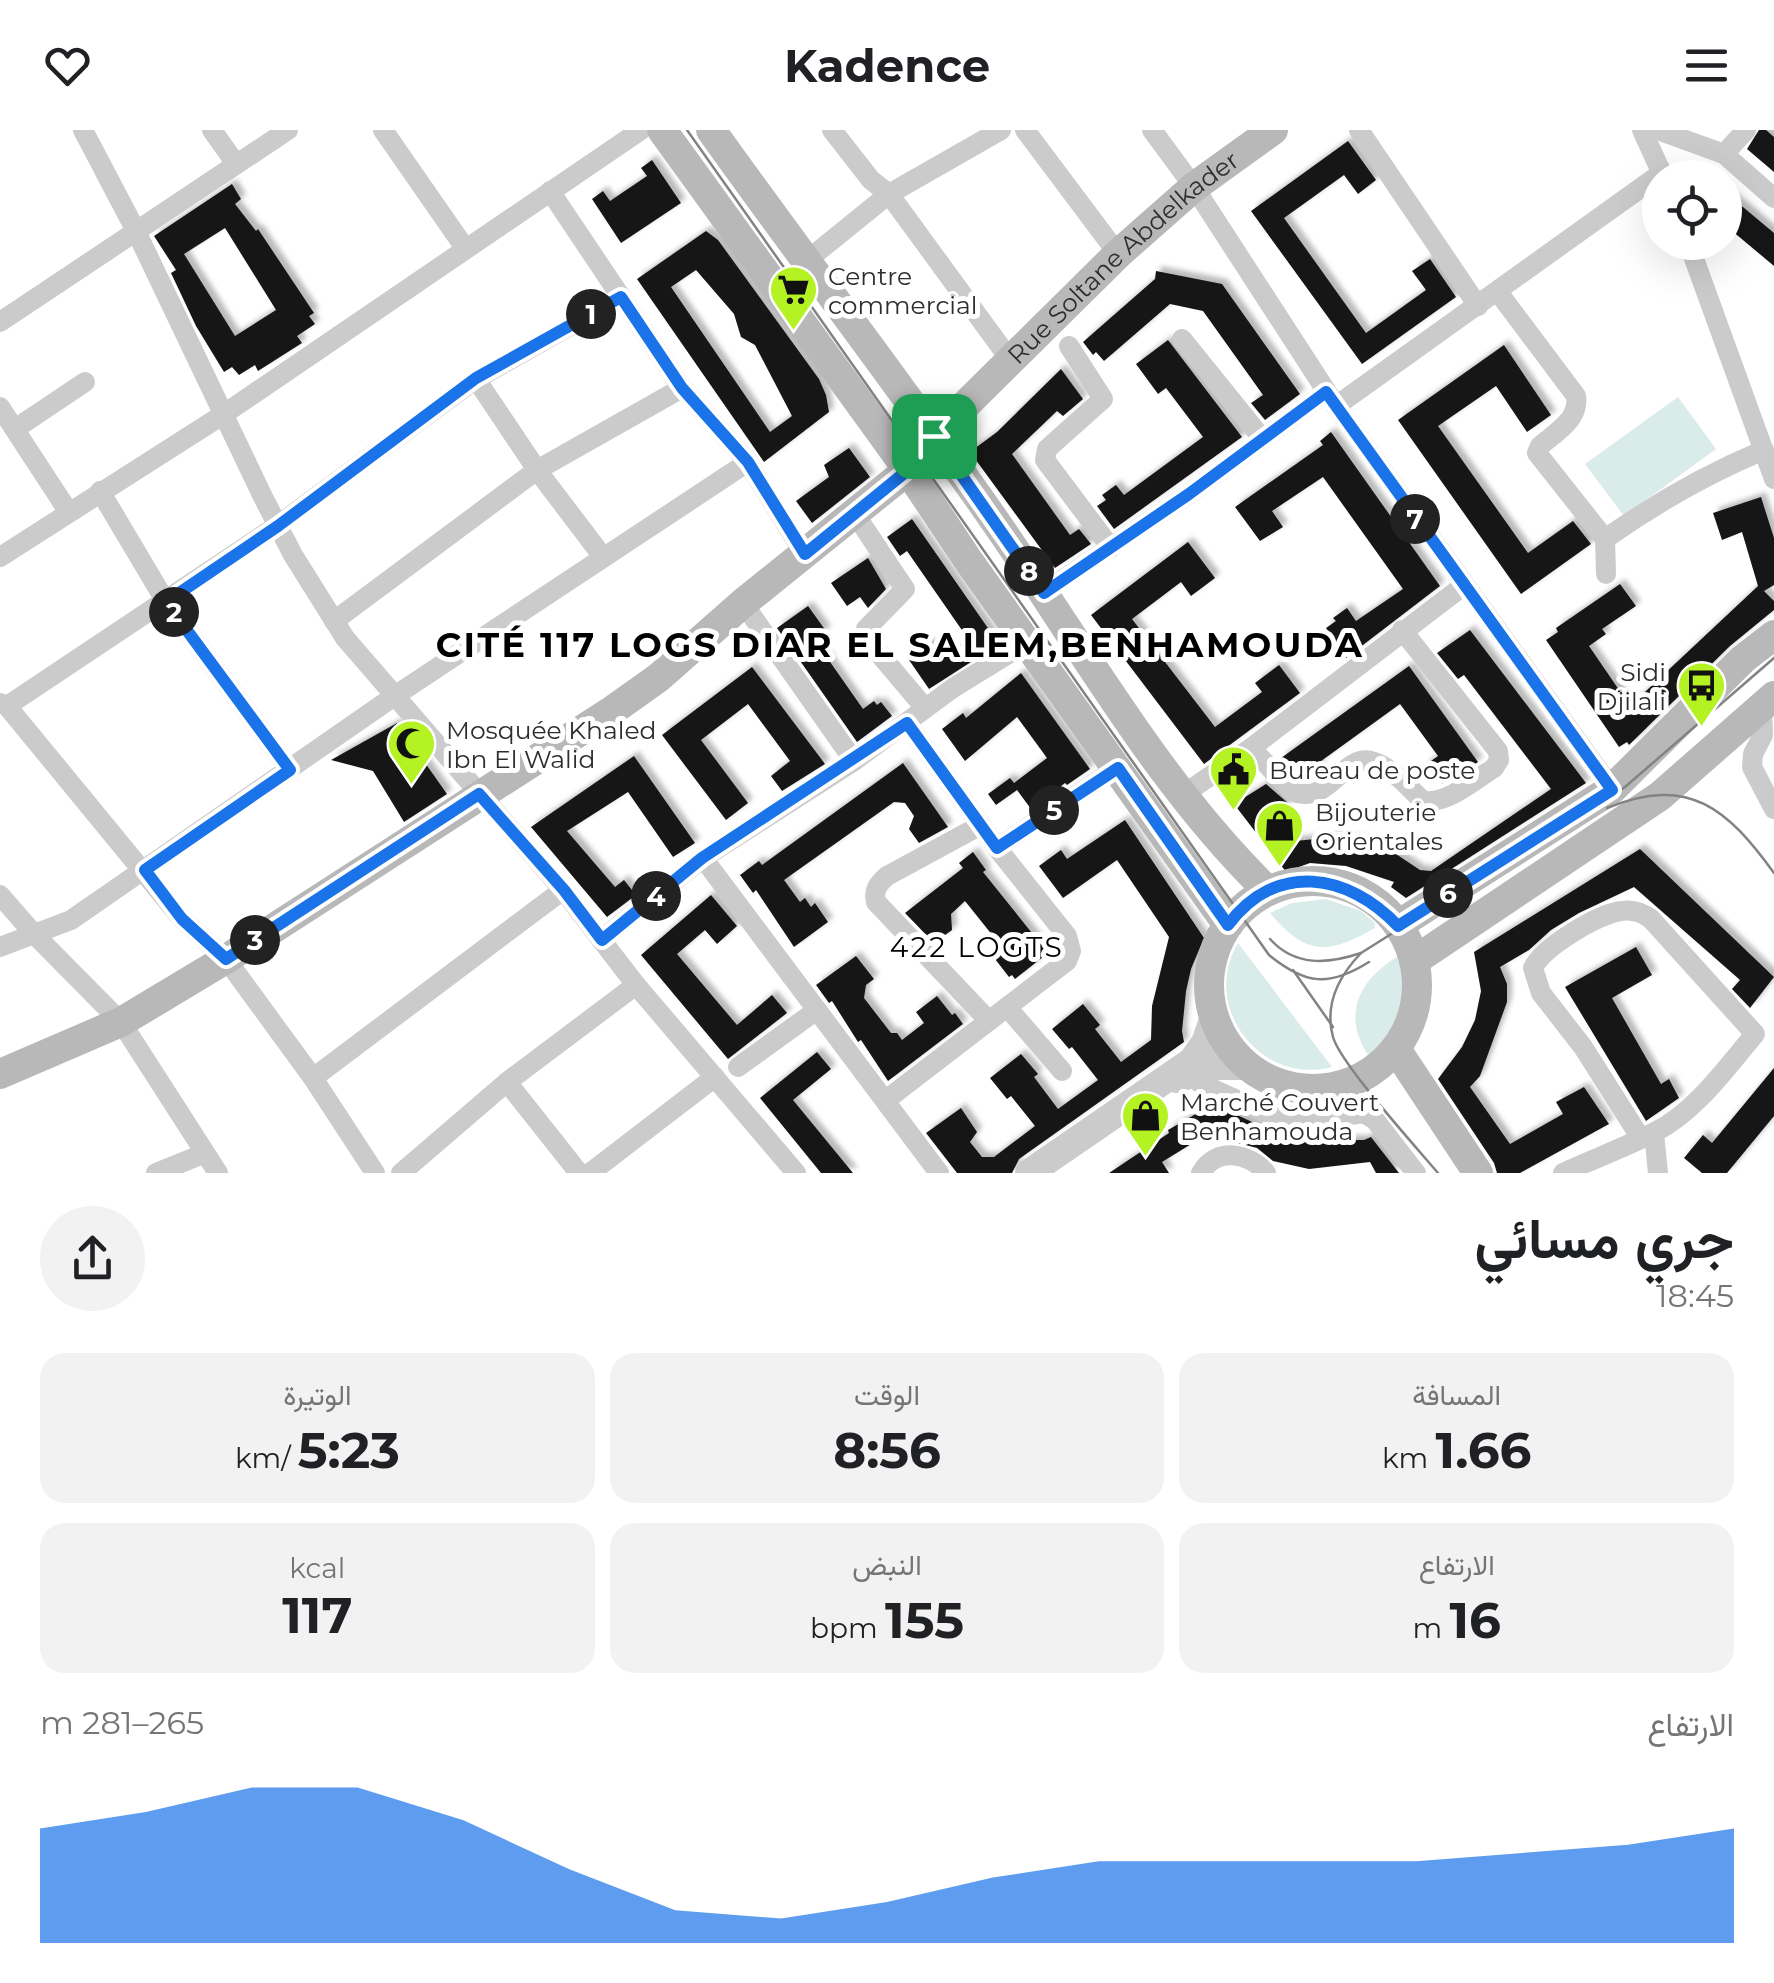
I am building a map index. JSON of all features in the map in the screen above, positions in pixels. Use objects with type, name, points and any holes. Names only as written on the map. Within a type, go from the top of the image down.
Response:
[{"type":"main road","points":[[662,130],[908,470],[1228,925]]},
{"type":"main road","points":[[711,130],[934,436],[1071,638],[1184,794],[1236,860],[1268,891]]},
{"type":"main road","name":"Rue Soltane Abdelkader","points":[[0,1074],[121,1022],[226,959],[643,688],[908,470],[934,436],[1118,254],[1194,187],[1273,130]]},
{"type":"main road","points":[[1398,926],[1612,790],[1743,659],[1774,635]]},
{"type":"main road","points":[[1414,961],[1660,796],[1768,701]]},
{"type":"main road","points":[[1296,882],[1325,882],[1353,889],[1378,904],[1398,926],[1414,961],[1417,992],[1411,1022],[1396,1049],[1360,1078],[1326,1088],[1290,1087],[1247,1066],[1227,1043],[1214,1016],[1209,985],[1214,954],[1228,925],[1242,908],[1268,891],[1296,882]]},
{"type":"main road","points":[[1396,1049],[1478,1173]]},
{"type":"street","points":[[83,130],[278,526],[345,638],[564,890],[636,985],[796,1173]]},
{"type":"street","points":[[212,130],[236,164]]},
{"type":"street","points":[[0,322],[288,130]]},
{"type":"street","points":[[383,130],[465,248]]},
{"type":"street","points":[[0,557],[224,414],[641,130]]},
{"type":"street","points":[[832,130],[871,180],[889,194],[1010,361]]},
{"type":"street","points":[[805,262],[889,194],[1001,130]]},
{"type":"street","points":[[1025,130],[1118,254]]},
{"type":"street","points":[[1152,130],[1194,187],[1331,399],[1612,790]]},
{"type":"street","points":[[1359,130],[1478,306]]},
{"type":"street","points":[[1642,130],[1657,160]]},
{"type":"street","points":[[1658,130],[1724,154],[1774,198]]},
{"type":"street","points":[[1724,154],[1746,130]]},
{"type":"street","points":[[550,191],[682,388],[748,462],[805,554]]},
{"type":"street","points":[[1044,593],[1262,438],[1478,306],[1642,191]]},
{"type":"street","points":[[1695,260],[1774,479]]},
{"type":"street","points":[[1498,292],[1576,396],[1578,406],[1574,415],[1538,452],[1605,540],[1606,574]]},
{"type":"street","points":[[375,1173],[313,1078],[226,959],[182,919],[145,870],[3,705],[278,526],[476,378],[621,297]]},
{"type":"street","points":[[1182,339],[1262,438]]},
{"type":"street","points":[[1069,346],[1103,399],[1047,449],[1045,460],[1111,548]]},
{"type":"street","points":[[476,378],[603,557]]},
{"type":"street","points":[[15,429],[85,382]]},
{"type":"street","points":[[334,620],[538,470],[682,388]]},
{"type":"street","points":[[0,406],[68,511]]},
{"type":"street","points":[[1605,540],[1658,502],[1716,470],[1764,450]]},
{"type":"street","points":[[0,947],[70,920],[396,695],[748,462]]},
{"type":"street","points":[[100,491],[166,602],[290,770]]},
{"type":"street","points":[[855,514],[905,588],[864,633],[925,708]]},
{"type":"street","points":[[1184,794],[1251,748],[1463,586]]},
{"type":"street","points":[[744,604],[854,761]]},
{"type":"street","points":[[1251,748],[1300,794],[1322,790],[1357,762],[1368,760],[1432,802],[1444,799],[1494,768],[1499,760],[1498,750],[1402,630]]},
{"type":"street","points":[[602,940],[702,858],[854,761],[925,708],[1026,642]]},
{"type":"street","points":[[1768,701],[1763,735],[1753,754],[1752,767],[1774,809]]},
{"type":"street","points":[[886,1100],[1068,961],[1071,952],[1066,936],[907,723]]},
{"type":"street","points":[[997,848],[1118,768]]},
{"type":"street","points":[[981,825],[887,876],[874,894],[876,902],[989,1021]]},
{"type":"street","points":[[702,858],[939,1173]]},
{"type":"street","points":[[313,1078],[564,890]]},
{"type":"street","points":[[0,895],[121,1022],[218,1173]]},
{"type":"street","points":[[1563,1173],[1647,1135],[1701,1096],[1755,1034],[1652,919],[1640,911],[1620,911],[1598,918],[1538,957],[1533,968],[1541,992],[1647,1135],[1658,1173]]},
{"type":"street","points":[[400,1173],[507,1082],[636,985]]},
{"type":"street","points":[[1008,1007],[1062,1071]]},
{"type":"street","points":[[738,1067],[817,1010]]},
{"type":"street","points":[[1043,1169],[1192,1061],[1214,1016]]},
{"type":"street","points":[[1161,1084],[1216,1066],[1247,1066]]},
{"type":"street","points":[[1193,1074],[1200,1083],[1266,1112],[1302,1122],[1364,1113],[1416,1173]]},
{"type":"street","points":[[590,1173],[715,1077]]},
{"type":"street","points":[[507,1082],[580,1173]]},
{"type":"street","points":[[156,1173],[203,1154]]},
{"type":"street","points":[[1202,1173],[1206,1165],[1223,1156],[1239,1155],[1257,1161],[1266,1173]]},
{"type":"shaded area","points":[[1678,397],[1716,449],[1624,516],[1585,464]]},
{"type":"shaded area","points":[[1326,899],[1361,911],[1375,923],[1375,928],[1344,943],[1318,947],[1295,937],[1270,913],[1292,903]]},
{"type":"shaded area","points":[[1238,943],[1332,1067],[1306,1070],[1282,1064],[1261,1053],[1244,1036],[1232,1015],[1227,992],[1228,967]]},
{"type":"shaded area","points":[[1400,955],[1402,997],[1394,1023],[1370,1058],[1356,1027],[1358,999],[1374,975]]},
{"type":"building","points":[[1759,130],[1774,137],[1774,172],[1747,149]]},
{"type":"building","points":[[1348,141],[1376,180],[1358,194],[1344,175],[1284,218],[1366,333],[1426,290],[1412,271],[1430,259],[1456,297],[1362,364],[1251,211]]},
{"type":"building","points":[[652,160],[681,203],[621,243],[592,199],[603,191],[610,201],[647,176],[641,168]]},
{"type":"building","points":[[232,184],[241,199],[235,204],[258,229],[314,313],[309,316],[315,324],[297,336],[302,343],[258,371],[255,365],[239,375],[232,367],[224,372],[171,273],[176,270],[154,236]],"holes":[[[225,228],[276,310],[235,336],[184,254]]]},
{"type":"building","points":[[1742,206],[1774,233],[1774,266],[1742,239]]},
{"type":"building","points":[[706,231],[718,240],[819,379],[829,412],[764,462],[637,279]],"holes":[[[696,270],[734,314],[741,337],[755,345],[792,416],[770,432],[671,287]]]},
{"type":"building","points":[[1156,271],[1222,284],[1300,394],[1265,420],[1251,403],[1263,395],[1203,311],[1170,304],[1104,361],[1096,352],[1093,355],[1083,342],[1155,279]]},
{"type":"building","points":[[1168,340],[1242,437],[1114,529],[1097,506],[1106,500],[1102,495],[1116,485],[1124,495],[1203,437],[1166,388],[1158,394],[1136,364]]},
{"type":"building","points":[[1504,345],[1551,415],[1527,432],[1496,386],[1438,426],[1528,553],[1573,521],[1591,544],[1521,594],[1398,420]]},
{"type":"building","points":[[1061,369],[1083,399],[1063,416],[1057,411],[1012,454],[1070,535],[1079,529],[1091,544],[1055,568],[970,452],[997,432]]},
{"type":"building","points":[[1331,432],[1440,586],[1346,658],[1326,628],[1336,621],[1333,618],[1347,608],[1356,621],[1403,589],[1323,477],[1272,511],[1283,527],[1260,541],[1235,507],[1323,445],[1320,441]]},
{"type":"building","points":[[849,448],[870,477],[812,523],[796,501],[829,477],[824,465]]},
{"type":"building","points":[[1761,497],[1774,538],[1774,585],[1764,591],[1774,601],[1774,610],[1730,646],[1629,745],[1627,742],[1619,747],[1546,640],[1558,632],[1556,628],[1620,584],[1636,606],[1602,629],[1606,634],[1589,646],[1630,706],[1758,586],[1742,532],[1722,540],[1713,513]]},
{"type":"building","points":[[912,519],[999,644],[929,689],[907,657],[928,642],[938,656],[956,652],[966,636],[907,551],[900,556],[887,537]]},
{"type":"building","points":[[1188,542],[1215,578],[1191,596],[1181,582],[1132,619],[1215,727],[1262,692],[1255,683],[1279,665],[1300,693],[1204,764],[1091,615]]},
{"type":"building","points":[[868,558],[886,589],[868,608],[860,597],[847,606],[831,583]]},
{"type":"building","points":[[808,606],[826,631],[814,639],[863,709],[874,701],[877,705],[881,702],[892,716],[857,742],[777,628]]},
{"type":"building","points":[[1470,630],[1586,783],[1406,898],[1391,887],[1394,882],[1346,866],[1310,863],[1296,868],[1293,881],[1234,804],[1266,784],[1289,804],[1277,814],[1295,841],[1336,837],[1381,844],[1420,870],[1431,871],[1551,789],[1464,675],[1458,679],[1437,653]]},
{"type":"building","points":[[1409,666],[1478,762],[1445,783],[1435,781],[1424,766],[1438,756],[1400,704],[1317,764],[1322,772],[1311,779],[1299,779],[1284,763],[1281,758]]},
{"type":"building","points":[[752,667],[825,764],[782,791],[771,776],[790,761],[748,704],[701,740],[748,803],[726,820],[662,735]]},
{"type":"building","points":[[1021,673],[1090,769],[1031,809],[1017,790],[996,805],[988,794],[1010,778],[1014,783],[1047,758],[1017,717],[965,761],[942,729],[963,713],[966,718]]},
{"type":"building","name":"Mosquée Khaled Ibn El Walid","points":[[397,723],[447,794],[404,822],[373,771],[331,760]]},
{"type":"building","points":[[634,756],[695,843],[673,857],[628,792],[567,831],[615,887],[624,880],[636,895],[607,917],[531,827]]},
{"type":"building","points":[[903,763],[948,827],[919,843],[909,829],[914,816],[905,803],[894,802],[784,880],[800,902],[805,898],[811,907],[815,903],[828,922],[794,947],[756,890],[753,893],[740,875],[759,861],[762,865]]},
{"type":"building","points":[[1125,820],[1204,938],[1186,991],[1184,1042],[1019,1159],[1012,1173],[957,1173],[926,1133],[961,1108],[977,1132],[970,1142],[982,1157],[994,1157],[1035,1126],[1011,1096],[1007,1099],[990,1078],[1021,1054],[1058,1109],[1098,1080],[1052,1029],[1083,1004],[1100,1025],[1095,1029],[1121,1062],[1151,1040],[1152,1006],[1169,937],[1117,860],[1063,898],[1039,866],[1061,850],[1067,859]]},
{"type":"building","points":[[1640,849],[1774,977],[1750,1008],[1732,989],[1740,980],[1634,887],[1551,930],[1529,950],[1500,967],[1507,984],[1507,1002],[1480,1076],[1470,1087],[1510,1144],[1563,1114],[1556,1102],[1584,1087],[1609,1124],[1520,1173],[1497,1173],[1438,1079],[1462,1047],[1475,1020],[1481,991],[1474,952]]},
{"type":"building","points":[[973,852],[986,870],[983,872],[1048,953],[1015,979],[995,959],[1005,951],[965,901],[951,914],[952,930],[934,943],[905,913],[963,868],[959,863]]},
{"type":"building","points":[[711,895],[737,926],[717,944],[705,930],[677,954],[737,1025],[772,995],[787,1013],[728,1059],[641,955]]},
{"type":"building","points":[[1636,947],[1652,975],[1612,998],[1661,1084],[1669,1079],[1679,1098],[1646,1121],[1565,987]]},
{"type":"building","points":[[856,956],[874,979],[866,985],[864,998],[891,1033],[897,1033],[902,1040],[924,1023],[916,1012],[937,996],[963,1024],[888,1081],[832,1001],[829,1003],[816,985]]},
{"type":"building","points":[[817,1052],[831,1069],[793,1100],[853,1173],[821,1173],[760,1098]]},
{"type":"building","points":[[1774,1068],[1774,1116],[1727,1173],[1702,1173],[1684,1158],[1703,1135],[1712,1143]]},
{"type":"building","points":[[1213,1104],[1274,1132],[1309,1140],[1371,1137],[1399,1173],[1376,1173],[1370,1162],[1309,1169],[1273,1161],[1257,1148],[1234,1142],[1214,1130],[1162,1162],[1169,1173],[1109,1173],[1169,1133],[1168,1130]]},
{"type":"tram line","points":[[687,130],[1269,955],[1295,972],[1318,979],[1342,976],[1369,962]]},
{"type":"tram line","points":[[1438,1173],[1363,1085],[1333,1037],[1332,1002],[1346,971],[1361,953],[1625,787],[1774,658]]},
{"type":"tram line","points":[[1607,808],[1636,798],[1662,795],[1704,804],[1740,831],[1774,873]]},
{"type":"tram line","points":[[1270,939],[1290,955],[1312,961],[1361,953]]},
{"type":"tram line","points":[[1293,970],[1333,1027]]},
{"type":"place","name":"Centre commercial","points":[[793,332]]},
{"type":"place","name":"Sidi Djilali","points":[[1701,728]]},
{"type":"place","name":"Mosquée Khaled Ibn El Walid","points":[[411,786]]},
{"type":"place","name":"Bureau de poste","points":[[1234,812]]},
{"type":"place","name":"Bijouterie Orientales","points":[[1280,868]]},
{"type":"place","name":"Marché Couvert Benhamouda","points":[[1145,1158]]},
{"type":"district","name":"CITÉ 117 LOGS DIAR EL SALEM,BENHAMOUDA","points":[[900,644]]},
{"type":"district","name":"422 LOGTS","points":[[977,947]]},
{"type":"route","points":[[621,297],[682,388],[748,462],[805,554],[908,470],[934,436],[1044,593],[1189,494],[1326,392],[1612,790],[1398,926],[1378,904],[1353,889],[1325,882],[1296,882],[1268,891],[1242,908],[1228,925],[1118,768],[997,848],[907,723],[702,858],[602,940],[564,890],[479,794],[226,959],[182,919],[145,870],[290,770],[166,602],[278,526],[476,378],[621,297]]}]
